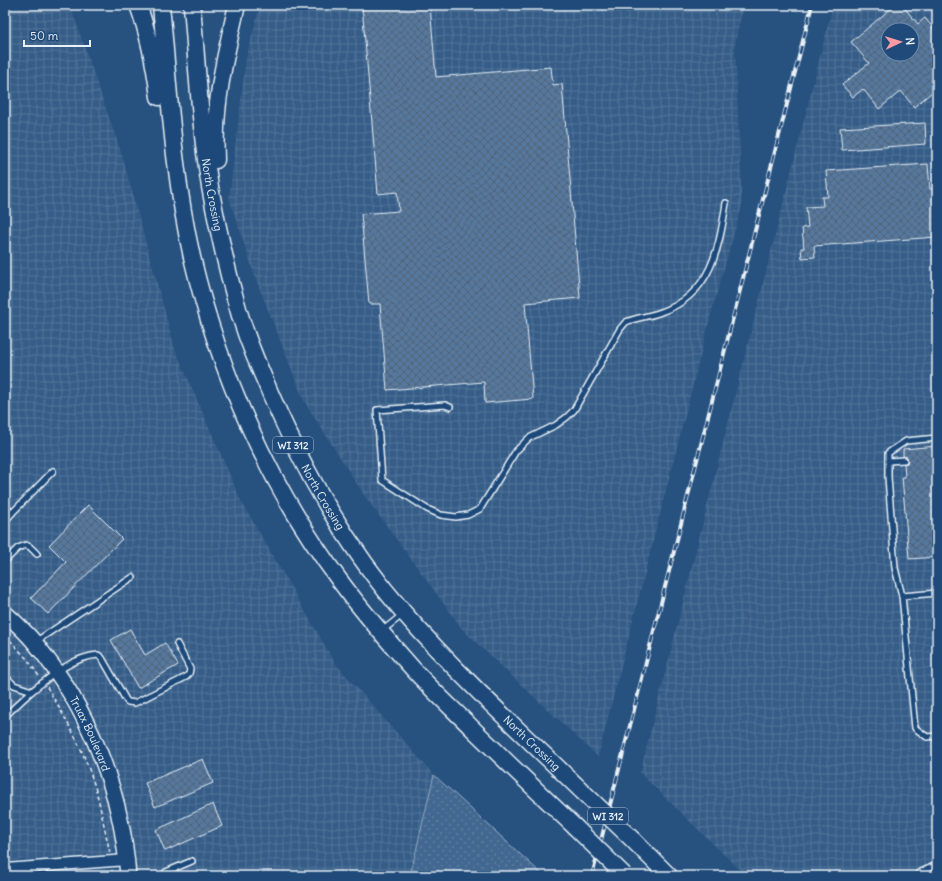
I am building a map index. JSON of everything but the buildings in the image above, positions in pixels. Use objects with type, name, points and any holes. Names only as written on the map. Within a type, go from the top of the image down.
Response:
[{"type":"main road","points":[[138,5],[143,17],[156,71],[168,166],[181,199]]},
{"type":"main road","points":[[161,5],[173,138],[181,199],[192,257],[208,316],[227,372],[250,428],[277,481],[308,534],[340,581],[381,632],[416,672],[625,875]]},
{"type":"main road","name":"North Crossing","points":[[192,5],[203,131],[210,185],[221,243],[235,300],[255,357],[278,413],[301,460],[334,517],[367,565],[404,613],[446,658],[669,876]]},
{"type":"main road","points":[[221,243],[222,214],[216,177],[215,147],[217,106],[224,64],[237,5]]},
{"type":"main road","name":"Truax Boulevard","points":[[5,613],[34,643],[56,672],[85,719],[98,748],[110,782],[117,808],[127,860],[128,876]]},
{"type":"street","points":[[5,868],[127,860]]},
{"type":"lane","points":[[450,407],[445,405],[377,410],[382,480],[429,510],[441,515],[456,517],[468,515],[480,509],[516,451],[522,444],[529,438],[567,417],[574,410],[620,329],[626,322],[662,312],[681,304],[696,290],[706,276],[716,255],[726,203]]},
{"type":"lane","points":[[937,438],[906,441],[888,453],[888,477],[895,568],[902,596],[915,728],[926,737],[937,736]]},
{"type":"lane","points":[[888,462],[904,460]]},
{"type":"lane","points":[[5,520],[53,471]]},
{"type":"lane","points":[[5,506],[12,513]]},
{"type":"lane","points":[[5,561],[18,548],[26,545],[38,554]]},
{"type":"lane","points":[[34,643],[133,577]]},
{"type":"lane","points":[[902,596],[937,593]]},
{"type":"lane","points":[[381,632],[404,613]]},
{"type":"lane","points":[[5,716],[32,691],[56,672],[70,664],[95,655],[100,656],[126,700],[128,702],[135,703],[186,677],[189,674],[190,669],[177,644]]},
{"type":"lane","points":[[5,676],[14,685],[32,691]]},
{"type":"lane","points":[[162,876],[166,872],[192,861]]},
{"type":"lane","points":[[919,876],[919,873],[932,867],[937,867]]},
{"type":"path","points":[[5,635],[27,660],[43,682],[82,750],[93,778],[112,861],[112,876]]},
{"type":"shaded area","points":[[5,5],[70,5],[122,155],[175,349],[241,501],[335,663],[434,775],[410,876],[137,876],[135,852],[125,803],[112,762],[91,715],[69,678],[38,636],[5,601]]},
{"type":"shaded area","points":[[260,5],[743,5],[735,45],[742,206],[711,314],[598,757],[463,630],[364,495],[304,401],[255,277],[229,198],[246,58]]},
{"type":"shaded area","points":[[833,5],[937,5],[937,876],[746,876],[640,773]]},
{"type":"shaded area","points":[[5,624],[29,650],[41,666],[61,697],[89,750],[100,778],[110,814],[116,843],[113,853],[105,855],[5,861]]},
{"type":"shaded area","points":[[434,775],[544,876],[410,876]]},
{"type":"railway","points":[[592,876],[812,5]]}]
